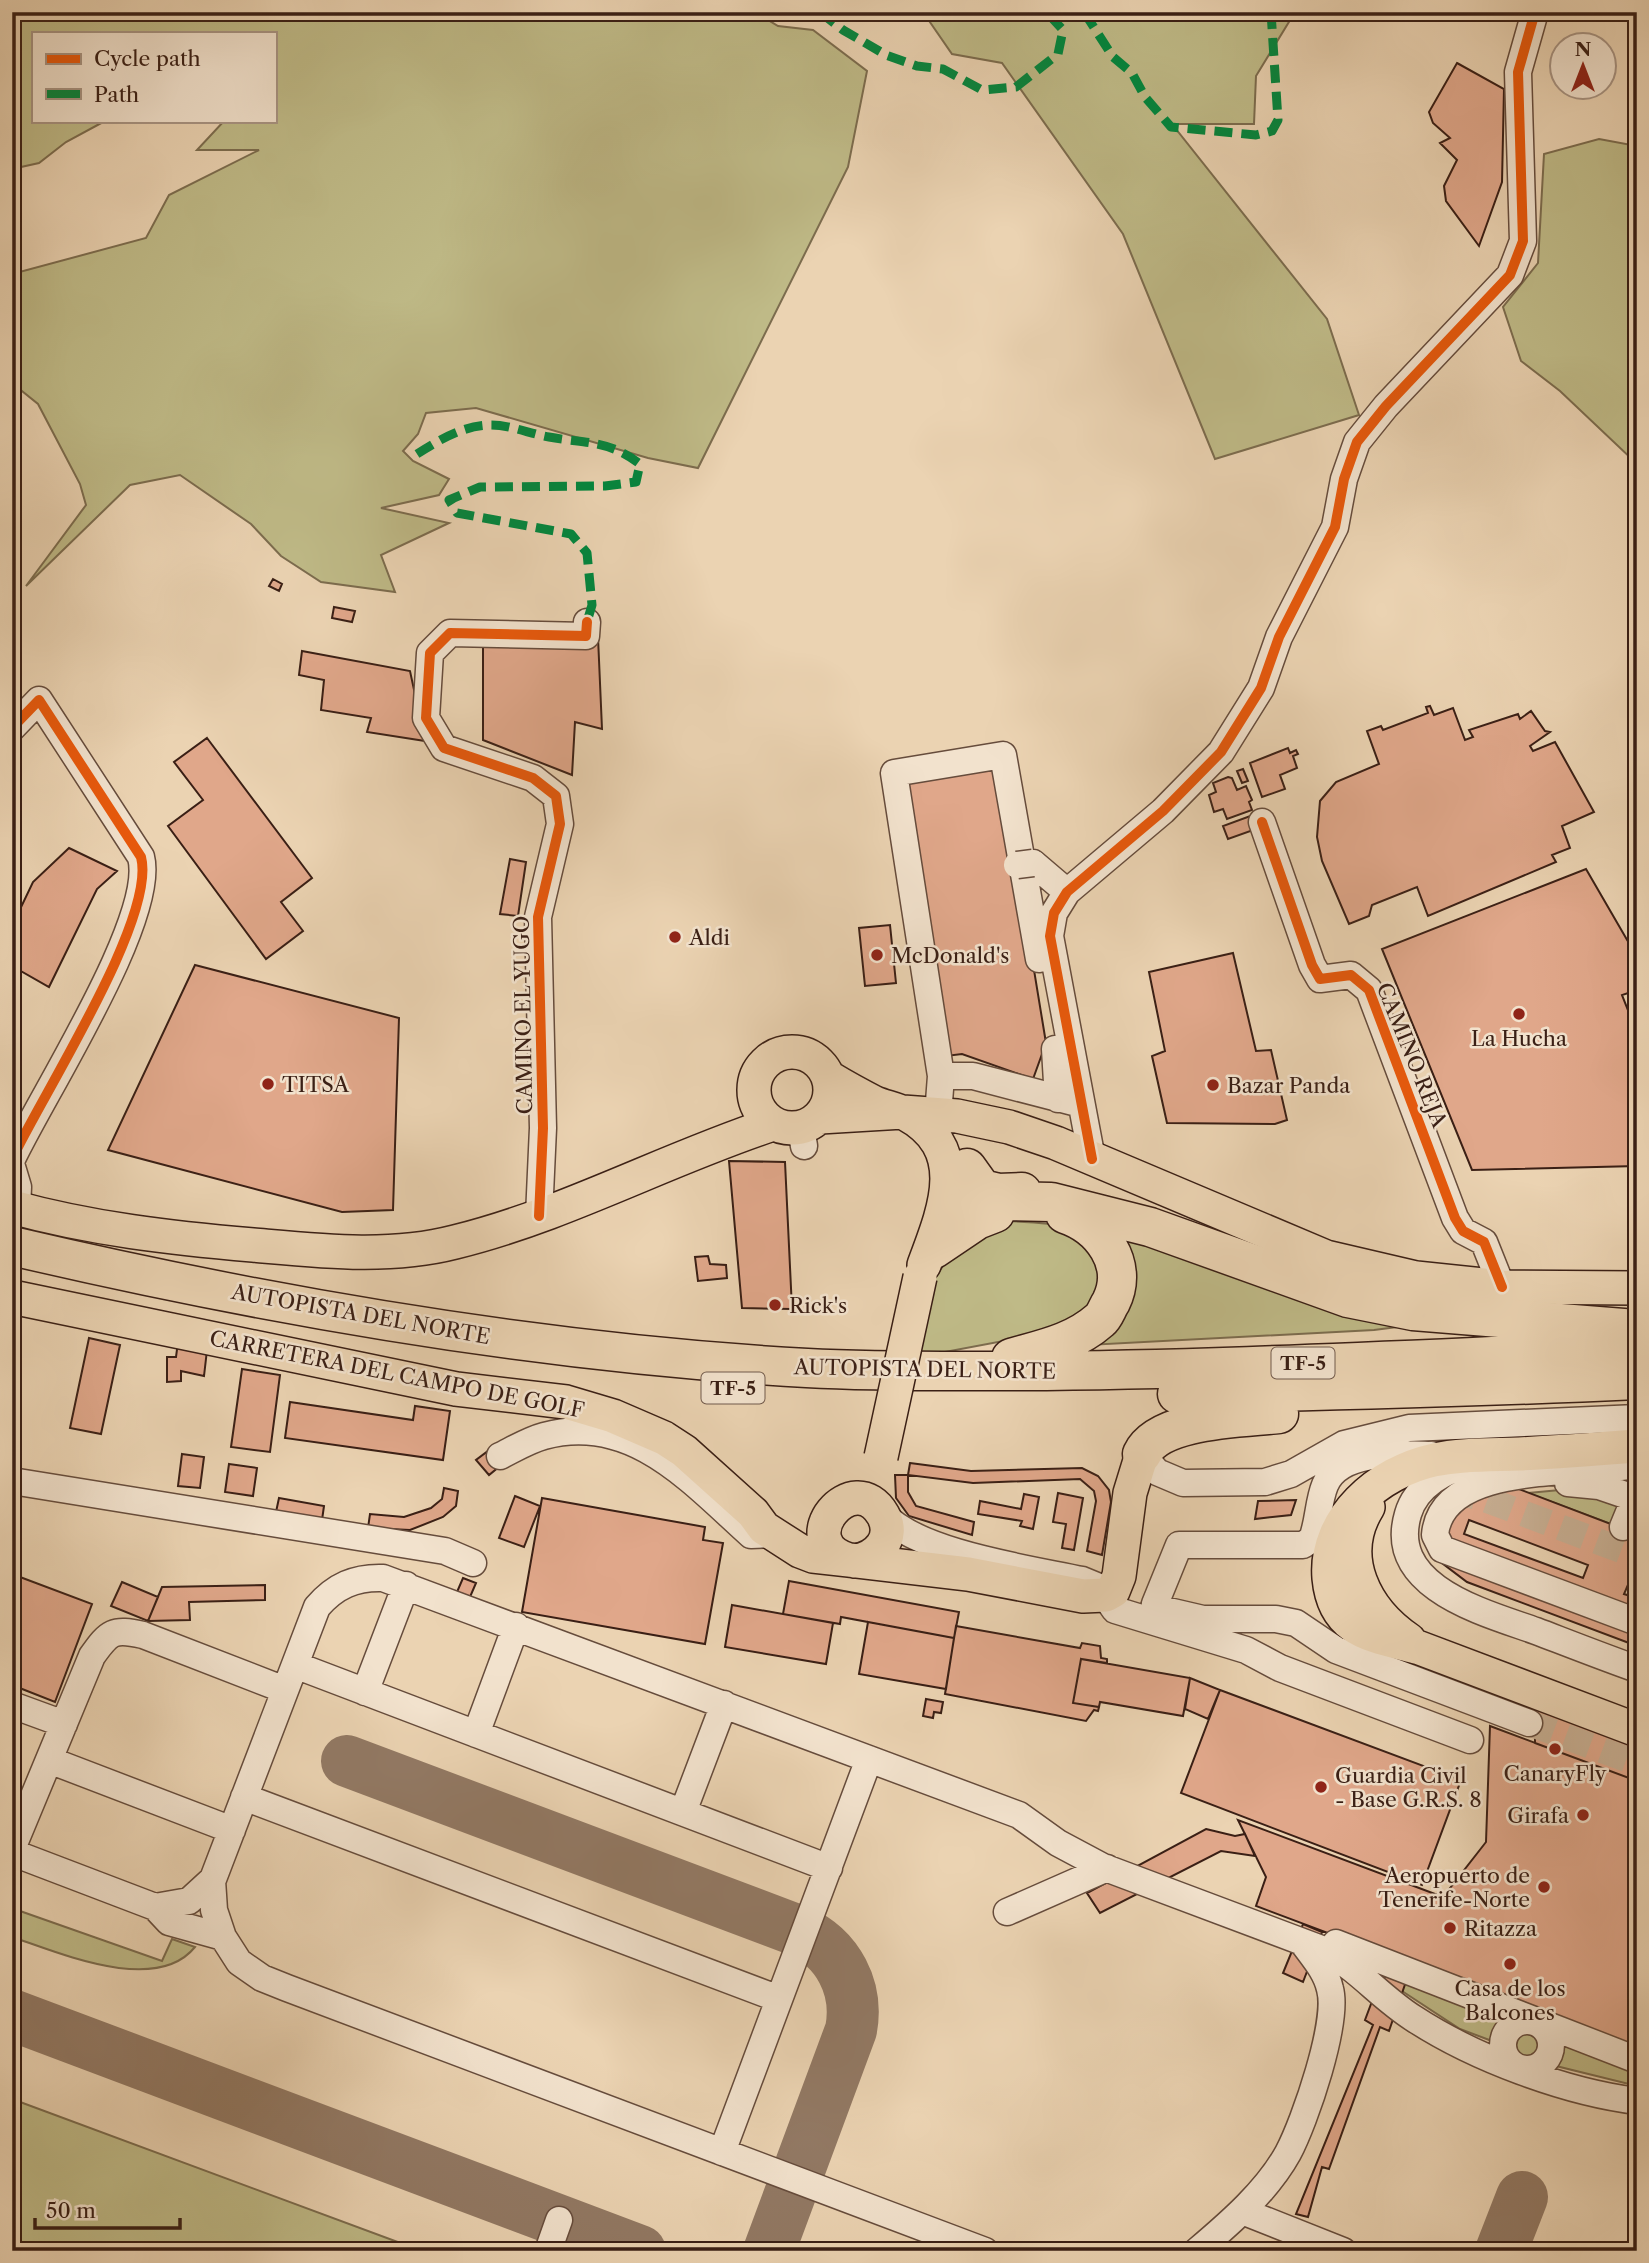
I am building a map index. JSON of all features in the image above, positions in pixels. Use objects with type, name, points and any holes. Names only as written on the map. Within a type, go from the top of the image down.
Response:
[{"type":"highway","points":[[967,1168],[982,1189],[1083,1199],[1132,1214],[1150,1227]]},
{"type":"highway","points":[[935,1246],[1001,1202],[1051,1202],[1150,1227],[1348,1298],[1413,1311],[1637,1329]]},
{"type":"highway","points":[[935,1246],[992,1213],[1027,1210],[1059,1212],[1085,1221],[1107,1242],[1117,1269],[1115,1294],[1102,1319],[1072,1340],[969,1371]]},
{"type":"highway","name":"AUTOPISTA DEL NORTE","points":[[12,1247],[360,1317],[499,1339],[696,1361],[812,1369],[1129,1370],[1637,1350]]},
{"type":"highway","name":"AUTOPISTA DEL NORTE","points":[[12,1273],[108,1296],[384,1346],[522,1366],[730,1388],[961,1396],[1241,1393],[1408,1386],[1463,1388],[1637,1380]]},
{"type":"highway","points":[[1142,1454],[1153,1439],[1192,1425],[1331,1407],[1409,1401],[1463,1388]]},
{"type":"main road","points":[[800,1129],[757,1107],[753,1095],[754,1081],[759,1069],[779,1054],[802,1053],[812,1058],[828,1077],[876,1103],[902,1112],[947,1116],[1009,1127],[1056,1143],[1326,1257],[1416,1279],[1502,1287],[1637,1288]]},
{"type":"main road","points":[[800,1129],[830,1098],[828,1077]]},
{"type":"main road","points":[[656,1166],[717,1127],[753,1095]]},
{"type":"main road","points":[[15,1208],[106,1229],[336,1252],[393,1252],[453,1243],[539,1216],[656,1166],[800,1129],[902,1112],[931,1131],[943,1146],[948,1175],[935,1246],[881,1457],[874,1507],[887,1531],[882,1547],[867,1559],[852,1561],[834,1552],[826,1541],[827,1518],[832,1510],[845,1500],[874,1507]]},
{"type":"main road","points":[[947,1116],[967,1168]]},
{"type":"main road","points":[[935,1246],[967,1168],[979,1147],[1009,1127]]},
{"type":"main road","name":"CARRETERA DEL CAMPO DE GOLF","points":[[12,1297],[456,1388],[566,1402],[613,1416],[664,1438],[684,1451],[763,1523],[813,1556],[968,1574],[1083,1596],[1106,1595]]},
{"type":"main road","points":[[1637,1446],[1434,1460],[1386,1481],[1366,1510],[1355,1539],[1359,1582],[1375,1610],[1420,1649],[1637,1730]]},
{"type":"main road","points":[[1106,1595],[1113,1591],[1119,1576],[1128,1503],[1142,1454]]},
{"type":"main road","name":"CARRETERA DEL CAMPO DE GOLF","points":[[763,1523],[827,1518]]},
{"type":"street","points":[[1056,1143],[1073,1103],[1050,936],[1054,913],[1067,892],[1163,811],[1221,752],[1261,688],[1279,636],[1335,527],[1343,479],[1357,442],[1386,405],[1510,275],[1523,241],[1518,72],[1535,12]]},
{"type":"street","name":"CAMINO EL YUGO","points":[[539,1216],[543,1128],[538,917],[560,824],[556,796],[533,778],[444,748],[426,718],[430,653],[450,633],[586,636],[587,622]]},
{"type":"street","points":[[12,728],[39,700],[141,857],[144,869],[138,912],[115,964],[12,1159]]},
{"type":"street","points":[[947,1116],[894,773],[1003,755],[1056,1058],[1092,1159]]},
{"type":"street","name":"CAMINO REJA","points":[[1262,822],[1312,965],[1320,979],[1352,975],[1369,990],[1455,1218],[1463,1231],[1484,1242],[1502,1287]]},
{"type":"street","points":[[1025,864],[1067,892]]},
{"type":"street","points":[[941,1076],[972,1076],[1073,1103]]},
{"type":"street","points":[[12,1167],[18,1187],[15,1208]]},
{"type":"street","points":[[1128,1503],[1151,1488],[1173,1487],[1183,1483],[1278,1480],[1344,1444],[1409,1428],[1637,1418]]},
{"type":"street","points":[[500,1456],[542,1436],[572,1431],[603,1431],[672,1464],[751,1535],[763,1523]]},
{"type":"street","points":[[1526,1453],[1464,1465],[1435,1479],[1421,1492],[1408,1514],[1405,1537],[1410,1557],[1436,1587],[1466,1605],[1637,1669]]},
{"type":"street","points":[[1142,1454],[1157,1472],[1183,1483]]},
{"type":"street","points":[[1470,1741],[1280,1668],[1160,1609],[1155,1604],[1179,1545],[1303,1545],[1309,1542],[1315,1532],[1326,1482],[1348,1463],[1373,1457],[1415,1454],[1472,1456]]},
{"type":"street","points":[[1637,1465],[1531,1474],[1498,1480],[1448,1503],[1441,1512],[1434,1535],[1442,1549],[1637,1622]]},
{"type":"street","points":[[12,1481],[445,1551],[473,1563]]},
{"type":"street","points":[[1465,1494],[1574,1483],[1599,1486],[1634,1512]]},
{"type":"street","points":[[874,1507],[899,1530],[960,1553],[1083,1580],[1099,1587],[1115,1610],[1201,1627],[1276,1619],[1296,1623],[1336,1650],[1529,1723]]},
{"type":"street","points":[[436,1595],[445,1551]]},
{"type":"street","points":[[985,2251],[262,1978],[239,1962],[223,1937],[214,1910],[212,1880],[317,1607],[331,1591],[367,1577],[383,1578],[407,1585],[1019,1815],[1058,1843],[1107,1868],[1303,1943],[1355,1968],[1382,1997],[1449,2039],[1592,2095],[1637,2101]]},
{"type":"street","points":[[365,1692],[407,1585]]},
{"type":"street","points":[[1045,1589],[1072,1605],[1242,1659],[1280,1668]]},
{"type":"street","points":[[476,1734],[516,1626]]},
{"type":"street","points":[[223,1937],[169,1922],[155,1907],[16,1854],[14,1844],[92,1656],[107,1635],[121,1630],[143,1635],[285,1690]]},
{"type":"street","points":[[295,1665],[829,1868]]},
{"type":"street","points":[[683,1812],[724,1704]]},
{"type":"street","points":[[12,1705],[64,1724]]},
{"type":"street","points":[[722,2152],[869,1759]]},
{"type":"street","points":[[49,1760],[232,1830]]},
{"type":"street","points":[[244,1797],[779,1999]]},
{"type":"street","points":[[1058,1843],[1297,1927],[1637,2060]]},
{"type":"street","points":[[1007,1912],[1107,1868]]},
{"type":"street","points":[[155,1907],[188,1901],[212,1880]]},
{"type":"street","points":[[1197,2251],[1242,2211],[1288,2153],[1328,2039],[1334,2011],[1331,1990],[1326,1976],[1303,1943]]},
{"type":"street","points":[[1520,2068],[1542,2065],[1550,2053],[1547,2031],[1535,2022]]},
{"type":"street","points":[[1242,2211],[1343,2251]]},
{"type":"street","points":[[548,2251],[559,2220]]},
{"type":"shaded area","points":[[12,12],[755,12],[778,26],[813,30],[867,71],[848,167],[698,468],[648,458],[476,408],[426,413],[418,434],[403,451],[413,461],[449,479],[439,495],[381,508],[449,523],[381,555],[395,592],[321,582],[281,556],[251,524],[180,475],[130,485],[26,586],[86,505],[80,484],[38,404],[12,383],[12,274],[146,238],[169,195],[259,150],[197,150],[223,122],[276,122],[276,32],[32,32],[32,122],[103,122],[66,142],[39,163],[12,169]]},
{"type":"shaded area","points":[[923,12],[1295,12],[1256,76],[1254,124],[1172,124],[1327,319],[1359,415],[1215,459],[1123,234],[1002,63],[952,54]]},
{"type":"shaded area","points":[[1599,139],[1637,146],[1637,464],[1560,391],[1521,361],[1503,307],[1538,263],[1544,154]]},
{"type":"shaded area","points":[[1008,1221],[1057,1225],[1077,1235],[1102,1279],[1091,1304],[1056,1331],[913,1358],[929,1288],[951,1253]]},
{"type":"shaded area","points":[[1110,1228],[1421,1324],[1374,1330],[1088,1345]]},
{"type":"shaded area","points":[[1560,1490],[1619,1501],[1616,1526],[1528,1493]]},
{"type":"shaded area","points":[[20,1911],[162,1961],[172,1939],[195,1947],[178,1961],[157,1968],[107,1966],[12,1937],[12,1928]]},
{"type":"shaded area","points":[[1402,1979],[1503,2020],[1493,2032],[1492,2041],[1460,2029],[1402,1991]]},
{"type":"shaded area","points":[[1528,2029],[1539,2034],[1544,2045],[1539,2056],[1528,2061],[1517,2056],[1512,2045],[1517,2034]]},
{"type":"shaded area","points":[[1562,2041],[1637,2067],[1637,2086],[1556,2066],[1563,2054]]},
{"type":"shaded area","points":[[12,2099],[422,2251],[12,2251]]},
{"type":"building","points":[[1457,63],[1504,89],[1502,182],[1479,246],[1446,201],[1444,186],[1457,160],[1440,143],[1450,138],[1433,123],[1429,112]]},
{"type":"building","points":[[273,579],[282,584],[279,591],[269,586]]},
{"type":"building","points":[[334,607],[355,611],[352,622],[332,618]]},
{"type":"building","points":[[598,637],[602,729],[575,722],[572,775],[483,740],[483,645]]},
{"type":"building","points":[[302,651],[410,671],[425,741],[367,732],[371,718],[321,710],[324,680],[299,675]]},
{"type":"building","points":[[1430,706],[1434,715],[1453,708],[1465,740],[1473,737],[1469,730],[1518,714],[1520,719],[1531,711],[1545,731],[1550,732],[1530,746],[1533,751],[1555,742],[1594,812],[1562,826],[1570,848],[1552,855],[1556,862],[1428,916],[1417,887],[1372,905],[1369,916],[1349,924],[1322,861],[1317,837],[1320,801],[1336,782],[1379,764],[1367,731],[1381,726],[1383,730],[1428,713],[1426,707]]},
{"type":"building","points":[[207,738],[312,878],[281,902],[303,931],[266,959],[168,826],[203,800],[174,762]]},
{"type":"building","points":[[1288,748],[1290,753],[1296,750],[1298,754],[1293,756],[1297,768],[1280,775],[1285,789],[1262,797],[1250,763]]},
{"type":"building","points":[[999,757],[1046,1043],[1033,1079],[962,1054],[946,1056],[899,773]]},
{"type":"building","points":[[1243,769],[1248,781],[1242,783],[1237,771]]},
{"type":"building","points":[[1232,778],[1237,790],[1246,786],[1252,800],[1249,802],[1252,810],[1227,819],[1223,809],[1214,812],[1209,795],[1216,792],[1213,783]]},
{"type":"building","points":[[1253,815],[1259,828],[1228,839],[1223,826]]},
{"type":"building","points":[[69,848],[117,871],[97,889],[49,987],[12,966],[12,926],[33,882]]},
{"type":"building","points":[[510,859],[526,862],[518,916],[500,914]]},
{"type":"building","name":"La Hucha","points":[[1586,869],[1637,957],[1637,990],[1622,995],[1637,1033],[1637,1088],[1630,1090],[1637,1108],[1637,1166],[1472,1170],[1382,949]]},
{"type":"building","name":"McDonald's","points":[[890,925],[896,983],[865,986],[859,928]]},
{"type":"building","points":[[1233,953],[1256,1051],[1271,1050],[1287,1120],[1275,1124],[1167,1123],[1152,1056],[1165,1051],[1149,972]]},
{"type":"building","name":"TITSA","points":[[195,965],[399,1018],[393,1210],[342,1212],[108,1150]]},
{"type":"building","points":[[729,1161],[785,1162],[792,1309],[742,1308]]},
{"type":"building","points":[[708,1256],[710,1264],[726,1265],[727,1278],[698,1281],[695,1257]]},
{"type":"building","points":[[89,1338],[120,1345],[101,1434],[70,1428]]},
{"type":"building","points":[[178,1342],[207,1350],[204,1376],[181,1371],[181,1381],[167,1382],[167,1357],[176,1357]]},
{"type":"building","points":[[242,1369],[280,1375],[270,1452],[231,1447]]},
{"type":"building","points":[[290,1402],[413,1420],[415,1406],[450,1411],[443,1460],[285,1438]]},
{"type":"building","points":[[488,1451],[500,1466],[489,1475],[476,1460]]},
{"type":"building","points":[[182,1454],[204,1457],[200,1488],[178,1486]]},
{"type":"building","points":[[910,1463],[971,1471],[1082,1468],[1098,1476],[1109,1490],[1111,1502],[1102,1555],[1087,1551],[1096,1501],[1094,1491],[1080,1479],[973,1483],[908,1475]]},
{"type":"building","points":[[229,1464],[257,1468],[253,1496],[225,1492]]},
{"type":"building","points":[[895,1475],[908,1475],[908,1492],[916,1506],[974,1522],[972,1535],[909,1516],[896,1498]]},
{"type":"building","points":[[1490,1478],[1637,1534],[1637,1583],[1630,1580],[1624,1594],[1637,1598],[1637,1646],[1467,1582],[1434,1557],[1427,1545]],"holes":[[[1469,1520],[1588,1565],[1583,1578],[1464,1534]]]},
{"type":"building","points":[[444,1488],[458,1491],[456,1506],[443,1517],[410,1530],[368,1528],[370,1514],[404,1517],[431,1508],[442,1499]]},
{"type":"building","points":[[1058,1493],[1083,1498],[1074,1550],[1062,1548],[1066,1524],[1053,1522]]},
{"type":"building","points":[[1024,1494],[1039,1497],[1033,1529],[1020,1526],[1022,1521],[978,1514],[980,1501],[1021,1509]]},
{"type":"building","points":[[515,1496],[540,1506],[524,1547],[499,1538]]},
{"type":"building","points":[[279,1498],[324,1506],[322,1520],[276,1512]]},
{"type":"building","points":[[542,1498],[705,1527],[703,1540],[723,1543],[705,1644],[522,1612]]},
{"type":"building","points":[[1296,1500],[1291,1515],[1255,1519],[1258,1501]]},
{"type":"building","points":[[12,1574],[92,1604],[55,1702],[12,1685]]},
{"type":"building","points":[[463,1578],[476,1583],[470,1597],[457,1592]]},
{"type":"building","points":[[789,1581],[959,1612],[954,1638],[841,1617],[840,1624],[783,1614]]},
{"type":"building","points":[[122,1582],[158,1597],[148,1621],[111,1606]]},
{"type":"building","points":[[265,1585],[265,1600],[189,1602],[190,1620],[148,1621],[162,1587]]},
{"type":"building","points":[[732,1605],[833,1623],[826,1664],[725,1647]]},
{"type":"building","points":[[868,1622],[954,1638],[946,1689],[859,1674]]},
{"type":"building","points":[[956,1626],[1080,1648],[1082,1643],[1100,1646],[1101,1658],[1107,1659],[1107,1663],[1081,1659],[1073,1703],[1099,1707],[1098,1711],[1094,1710],[1086,1721],[945,1694]]},
{"type":"building","points":[[1081,1659],[1190,1678],[1183,1716],[1100,1702],[1099,1707],[1073,1703]]},
{"type":"building","points":[[1190,1678],[1220,1690],[1208,1719],[1185,1709]]},
{"type":"building","name":"Guardia Civil - Base G.R.S. 8","points":[[1220,1690],[1461,1780],[1422,1885],[1181,1793]]},
{"type":"building","points":[[926,1699],[943,1702],[941,1713],[934,1712],[933,1718],[923,1716]]},
{"type":"building","points":[[1535,1707],[1637,1743],[1637,1781],[1535,1743]]},
{"type":"building","name":"Aeropuerto de Tenerife-Norte","points":[[1490,1726],[1637,1781],[1637,2049],[1256,1906],[1266,1877],[1238,1820],[1443,1897],[1486,1842]]},
{"type":"building","points":[[1206,1829],[1235,1836],[1245,1834],[1255,1856],[1221,1851],[1100,1913],[1087,1893]]},
{"type":"building","points":[[1303,1924],[1322,1932],[1303,1982],[1283,1973]]},
{"type":"building","points":[[1389,1956],[1412,1964],[1389,2031],[1380,2027],[1329,2169],[1322,2167],[1308,2217],[1296,2214],[1373,2025],[1365,2020]]},
{"type":"taxiway","points":[[347,1761],[799,1931],[813,1938],[835,1959],[843,1971],[852,1999],[851,2030],[769,2251]]},
{"type":"taxiway","points":[[12,2015],[640,2251]]},
{"type":"taxiway","points":[[1501,2251],[1522,2197]]},
{"type":"tunnel","points":[[1450,1499],[1465,1494],[1482,1498],[1637,1556]]},
{"type":"tunnel","points":[[1529,1723],[1637,1763]]},
{"type":"marked path","points":[[820,12],[843,30],[886,55],[917,66],[943,69],[982,90],[1016,87],[1058,54],[1063,30],[1051,17],[1052,12]]},
{"type":"marked path","points":[[1084,12],[1113,57],[1132,73],[1145,97],[1171,127],[1256,135],[1272,131],[1278,120],[1271,12]]},
{"type":"marked path","points":[[417,454],[462,430],[491,425],[606,446],[640,464],[636,482],[605,486],[480,487],[449,500],[457,513],[571,534],[587,553],[592,605],[587,622]]},
{"type":"cycle path","points":[[1092,1159],[1050,936],[1054,913],[1067,892],[1163,811],[1221,752],[1261,688],[1279,637],[1335,527],[1344,479],[1357,442],[1386,406],[1510,275],[1523,241],[1518,72],[1535,12]]},
{"type":"cycle path","points":[[539,1216],[543,1128],[538,917],[560,824],[556,796],[533,778],[444,748],[426,718],[430,653],[450,633],[586,636],[587,622]]},
{"type":"cycle path","points":[[12,728],[39,700],[141,857],[141,885],[132,921],[115,962],[94,1007],[12,1159]]},
{"type":"cycle path","points":[[1262,822],[1312,965],[1320,979],[1351,975],[1369,990],[1455,1218],[1463,1231],[1484,1242],[1502,1287]]},
{"type":"place","name":"Aldi","points":[[675,937]]},
{"type":"place","name":"McDonald's","points":[[877,955]]},
{"type":"place","name":"La Hucha","points":[[1519,1014]]},
{"type":"place","name":"TITSA","points":[[268,1084]]},
{"type":"place","name":"Bazar Panda","points":[[1213,1085]]},
{"type":"place","name":"Rick's","points":[[775,1305]]},
{"type":"place","name":"CanaryFly","points":[[1555,1749]]},
{"type":"place","name":"Guardia Civil - Base G.R.S. 8","points":[[1321,1787]]},
{"type":"place","name":"Girafa","points":[[1583,1815]]},
{"type":"place","name":"Aeropuerto de Tenerife-Norte","points":[[1544,1887]]},
{"type":"place","name":"Ritazza","points":[[1450,1928]]},
{"type":"place","name":"Casa de los Balcones","points":[[1510,1964]]}]
